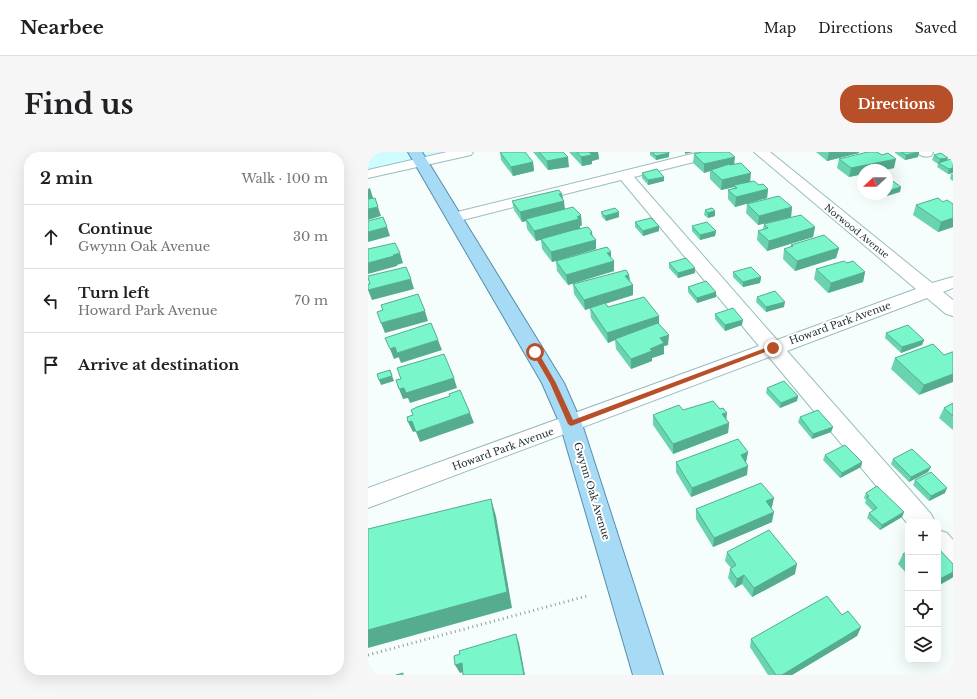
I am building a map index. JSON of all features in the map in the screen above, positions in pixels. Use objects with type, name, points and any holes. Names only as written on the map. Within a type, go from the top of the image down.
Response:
[{"type":"main road","name":"Gwynn Oak Avenue","points":[[418,157],[553,383],[571,424],[648,675]]},
{"type":"street","points":[[368,174],[418,157],[466,152]]},
{"type":"street","points":[[455,217],[717,152]]},
{"type":"street","name":"Norwood Avenue","points":[[761,152],[953,310]]},
{"type":"street","points":[[624,175],[919,519]]},
{"type":"street","name":"Howard Park Avenue","points":[[368,498],[953,282]]},
{"type":"street","points":[[941,544],[953,558]]},
{"type":"path","points":[[368,655],[587,596]]},
{"type":"shaded area","points":[[368,152],[462,152],[368,173]]},
{"type":"building","points":[[500,152],[525,152],[533,162],[511,167]]},
{"type":"building","points":[[539,152],[563,152],[568,157],[547,161]]},
{"type":"building","points":[[577,152],[589,152],[592,155],[581,157]]},
{"type":"building","points":[[652,152],[669,152],[669,153],[656,156]]},
{"type":"building","points":[[702,152],[729,152],[735,157],[704,164],[694,154]]},
{"type":"building","points":[[868,152],[877,152],[882,155],[888,153],[896,159],[871,164],[857,164],[857,167],[851,168],[839,159]]},
{"type":"building","points":[[901,152],[919,152],[906,155]]},
{"type":"building","points":[[941,153],[948,158],[940,159],[934,155]]},
{"type":"building","points":[[951,159],[953,160],[953,168],[949,169],[938,163]]},
{"type":"building","points":[[741,163],[751,173],[722,180],[711,170],[729,164]]},
{"type":"building","points":[[657,169],[664,177],[648,180],[642,173]]},
{"type":"building","points":[[754,181],[759,185],[763,184],[768,189],[736,197],[728,190],[737,188],[734,185]]},
{"type":"building","points":[[893,181],[901,187],[893,189]]},
{"type":"building","points":[[559,190],[562,194],[559,194],[564,201],[520,212],[512,201]]},
{"type":"building","points":[[779,196],[792,207],[759,216],[747,204]]},
{"type":"building","points":[[375,198],[378,207],[368,209],[368,199]]},
{"type":"building","points":[[938,198],[943,202],[947,200],[953,204],[953,218],[941,222],[916,205]]},
{"type":"building","points":[[573,207],[581,215],[577,217],[579,219],[534,231],[526,219]]},
{"type":"building","points":[[615,208],[619,212],[605,216],[601,212]]},
{"type":"building","points":[[712,208],[715,211],[708,213],[705,210]]},
{"type":"building","points":[[801,215],[815,227],[769,241],[758,231],[768,228],[764,224]]},
{"type":"building","points":[[383,217],[387,227],[368,232],[368,221]]},
{"type":"building","points":[[651,218],[659,226],[643,231],[635,222]]},
{"type":"building","points":[[707,222],[716,231],[700,235],[692,226]]},
{"type":"building","points":[[588,227],[592,232],[590,233],[596,240],[551,252],[541,239],[573,230]]},
{"type":"building","points":[[824,235],[839,248],[797,261],[784,249],[793,246],[791,245]]},
{"type":"building","points":[[395,243],[400,253],[368,263],[368,249]]},
{"type":"building","points":[[607,247],[611,252],[607,253],[614,261],[566,275],[556,261]]},
{"type":"building","points":[[686,258],[695,268],[678,273],[669,263]]},
{"type":"building","points":[[844,261],[847,263],[853,261],[865,272],[831,283],[816,269]]},
{"type":"building","points":[[406,267],[411,279],[368,290],[368,284],[370,284],[368,276]]},
{"type":"building","points":[[751,267],[761,277],[743,282],[733,272]]},
{"type":"building","points":[[626,270],[629,275],[625,276],[633,285],[584,300],[573,284]]},
{"type":"building","points":[[706,281],[716,292],[697,298],[688,287]]},
{"type":"building","points":[[775,291],[785,302],[766,307],[757,297]]},
{"type":"building","points":[[418,294],[425,311],[381,323],[377,312],[383,310],[381,305]]},
{"type":"building","points":[[644,297],[659,316],[607,333],[590,308],[605,303],[608,307]]},
{"type":"building","points":[[733,308],[743,320],[725,325],[715,314]]},
{"type":"building","points":[[431,323],[438,340],[397,353],[395,347],[390,349],[385,338]]},
{"type":"building","points":[[658,323],[669,335],[660,338],[664,343],[650,349],[652,351],[631,359],[615,339]]},
{"type":"building","points":[[908,325],[924,340],[902,347],[886,333]]},
{"type":"building","points":[[933,344],[944,355],[953,352],[953,374],[924,385],[895,358]]},
{"type":"building","points":[[444,354],[454,378],[406,393],[404,388],[399,389],[396,380],[401,379],[397,368]]},
{"type":"building","points":[[390,370],[392,376],[379,380],[377,374]]},
{"type":"building","points":[[784,381],[798,396],[781,403],[767,388]]},
{"type":"building","points":[[460,390],[470,413],[416,432],[412,421],[408,422],[407,417],[413,415],[411,410],[450,396],[449,394]]},
{"type":"building","points":[[713,401],[720,409],[723,408],[727,413],[722,414],[729,423],[673,444],[653,415],[679,405],[683,410]]},
{"type":"building","points":[[953,403],[953,416],[944,408]]},
{"type":"building","points":[[818,410],[833,427],[813,434],[800,417]]},
{"type":"building","points":[[738,439],[748,452],[741,455],[748,466],[692,488],[676,462]]},
{"type":"building","points":[[845,445],[862,462],[842,473],[825,455]]},
{"type":"building","points":[[912,449],[931,467],[911,477],[893,459]]},
{"type":"building","points":[[931,472],[947,488],[931,496],[915,480]]},
{"type":"building","points":[[761,483],[774,498],[766,501],[774,512],[714,538],[696,509]]},
{"type":"building","points":[[877,486],[904,512],[882,525],[869,513],[877,508],[867,497],[869,496],[866,493]]},
{"type":"building","points":[[491,499],[507,592],[368,630],[368,529]]},
{"type":"building","points":[[769,530],[797,564],[754,588],[744,575],[737,579],[730,569],[736,565],[727,552]]},
{"type":"building","points":[[941,551],[953,564],[953,572],[941,578]]},
{"type":"building","points":[[827,596],[842,615],[848,611],[861,627],[782,675],[776,675],[751,639]]},
{"type":"building","points":[[516,634],[524,675],[463,675],[462,663],[455,665],[454,656],[460,654],[459,651]]},
{"type":"route","points":[[535,352],[553,383],[571,424],[773,348]]}]
